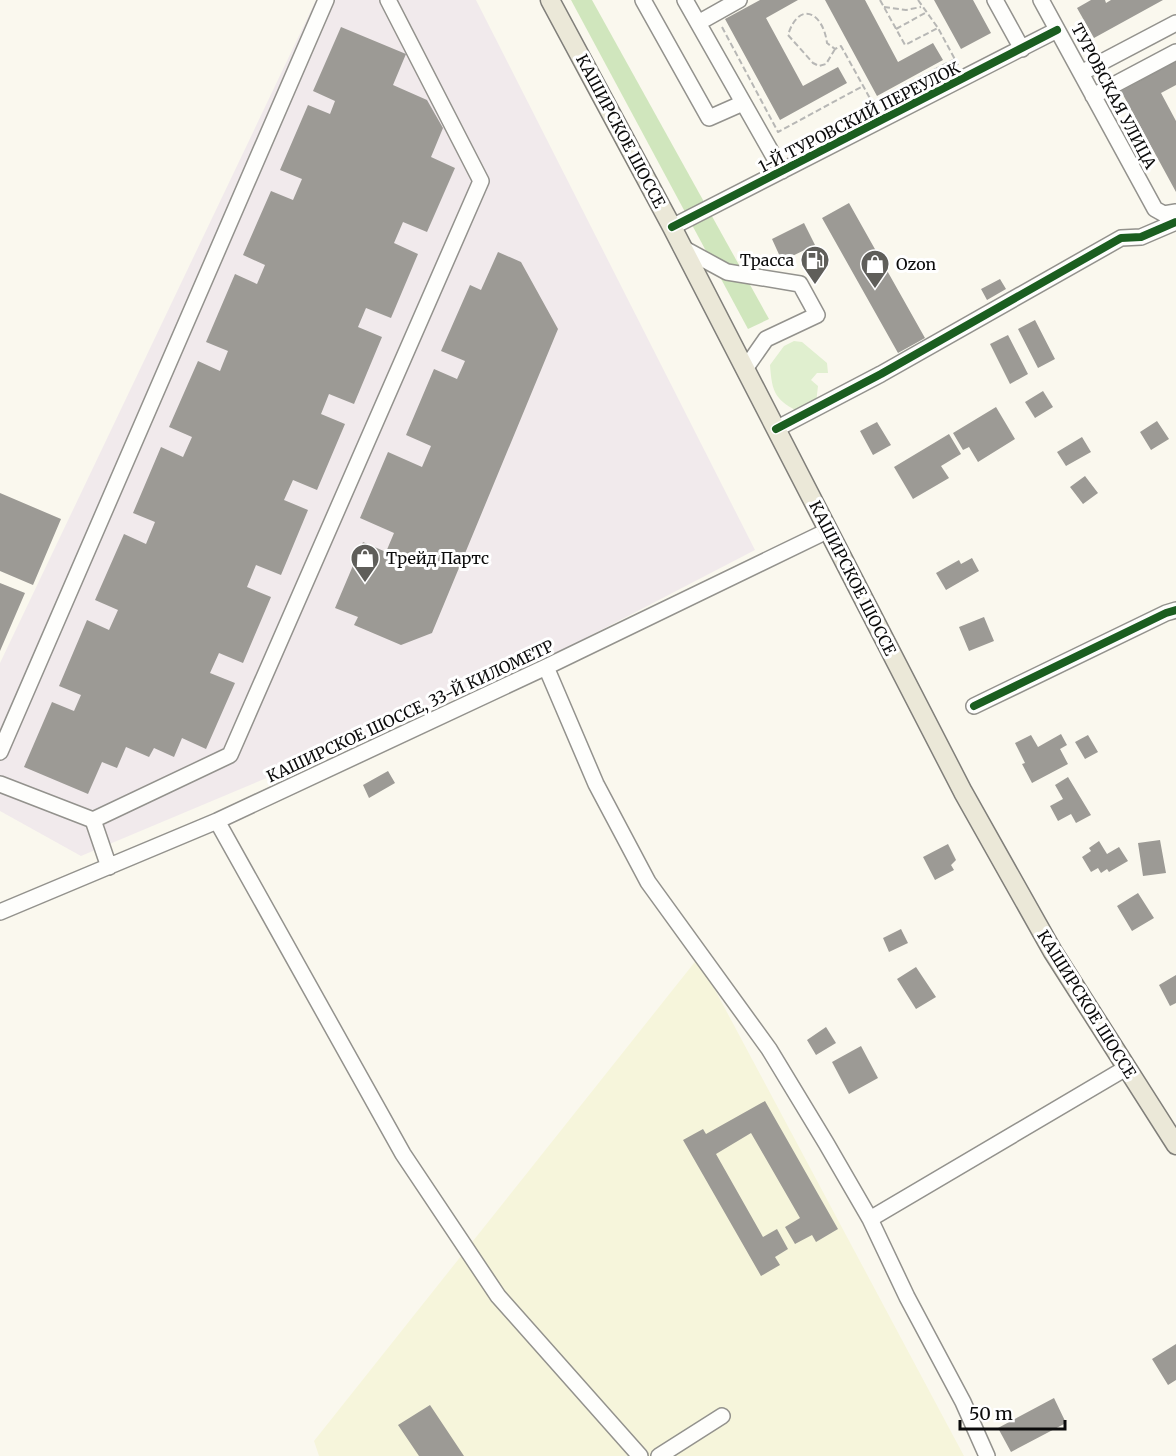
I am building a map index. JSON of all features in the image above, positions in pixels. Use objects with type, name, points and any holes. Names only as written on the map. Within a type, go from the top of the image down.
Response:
[{"type":"main road","name":"КАШИРСКОЕ ШОССЕ","points":[[550,0],[672,227],[969,802],[1053,952],[1176,1145]]},
{"type":"street","points":[[0,752],[326,0]]},
{"type":"street","points":[[0,784],[93,820],[230,755],[481,182],[388,0]]},
{"type":"street","points":[[644,0],[709,118],[743,103]]},
{"type":"street","points":[[685,0],[782,171]]},
{"type":"street","points":[[698,23],[739,0]]},
{"type":"street","points":[[995,0],[1022,49]]},
{"type":"street","name":"ТУРОВСКАЯ УЛИЦА","points":[[1041,0],[1155,209],[1164,214],[1176,213]]},
{"type":"street","points":[[1081,73],[1176,23]]},
{"type":"street","name":"1-Й ТУРОВСКИЙ ПЕРЕУЛОК","points":[[672,227],[1058,30]]},
{"type":"street","points":[[1093,96],[1176,52]]},
{"type":"street","points":[[776,429],[881,374],[1121,238],[1141,237],[1176,222]]},
{"type":"street","points":[[681,247],[727,272],[800,284],[817,315],[766,339],[746,369]]},
{"type":"street","name":"КАШИРСКОЕ ШОССЕ, 33-Й КИЛОМЕТР","points":[[0,912],[217,822],[829,530]]},
{"type":"street","points":[[974,705],[1176,610]]},
{"type":"street","points":[[546,667],[596,784],[648,882],[769,1049],[870,1219],[907,1297],[963,1402],[987,1456]]},
{"type":"street","points":[[93,820],[109,867]]},
{"type":"street","points":[[217,822],[409,1163],[498,1296],[640,1456]]},
{"type":"street","points":[[870,1219],[1126,1068]]},
{"type":"street","points":[[659,1456],[722,1416]]},
{"type":"path","points":[[880,0],[905,45],[938,28]]},
{"type":"path","points":[[918,0],[938,28],[965,78]]},
{"type":"path","points":[[884,7],[906,10],[921,7]]},
{"type":"path","points":[[896,29],[926,13]]},
{"type":"path","points":[[714,14],[778,132],[863,86]]},
{"type":"path","points":[[835,49],[827,44],[825,31],[818,18],[812,14],[797,17],[788,35],[813,63],[819,66],[826,64],[835,49],[841,46],[872,102],[955,59]]},
{"type":"shaded area","points":[[316,0],[476,0],[755,550],[526,669],[81,856],[0,811],[0,663]]},
{"type":"green space","points":[[571,0],[592,0],[769,319],[748,329]]},
{"type":"green space","points":[[794,341],[802,342],[827,363],[828,373],[817,373],[811,380],[818,386],[816,403],[801,413],[785,404],[776,395],[770,365],[784,346]]},
{"type":"green space","points":[[698,958],[964,1456],[319,1456],[314,1441]]},
{"type":"building","points":[[760,0],[798,0],[766,18],[803,86],[838,67],[847,83],[780,120],[725,19]]},
{"type":"building","points":[[825,0],[865,0],[898,62],[933,43],[943,60],[877,96]]},
{"type":"building","points":[[934,0],[973,0],[991,33],[961,49]]},
{"type":"building","points":[[1091,0],[1105,0],[1106,3],[1111,0],[1163,0],[1094,38],[1077,8]]},
{"type":"building","points":[[341,27],[406,54],[393,85],[427,100],[443,128],[431,157],[455,168],[427,232],[403,222],[394,243],[418,254],[391,318],[366,308],[358,327],[382,337],[354,404],[329,394],[321,414],[345,424],[317,490],[293,480],[284,500],[308,510],[281,575],[256,565],[247,587],[271,597],[243,663],[219,653],[210,673],[235,683],[206,749],[182,738],[174,757],[154,748],[149,757],[126,747],[117,768],[102,762],[88,794],[24,767],[52,702],[74,711],[81,695],[59,686],[87,620],[109,630],[118,610],[95,600],[124,534],[146,544],[155,522],[133,513],[161,447],[183,457],[192,437],[169,427],[198,361],[220,371],[228,351],[206,342],[235,274],[257,284],[265,265],[243,255],[271,191],[293,200],[302,179],[280,170],[308,105],[330,114],[335,101],[313,91]]},
{"type":"building","points":[[1176,61],[1176,85],[1161,93],[1176,121],[1176,192],[1121,91]]},
{"type":"building","points":[[849,203],[925,338],[898,353],[822,218]]},
{"type":"building","points":[[804,223],[815,245],[782,261],[772,239]]},
{"type":"building","points":[[498,252],[521,262],[558,329],[432,633],[401,645],[354,625],[358,617],[335,608],[363,542],[386,552],[394,533],[360,518],[388,452],[422,467],[431,446],[406,435],[434,369],[457,379],[465,361],[441,351],[470,285],[481,290]]},
{"type":"building","points":[[1000,279],[1006,289],[987,300],[981,289]]},
{"type":"building","points":[[1035,320],[1055,359],[1038,368],[1018,329]]},
{"type":"building","points":[[1008,335],[1028,374],[1010,384],[990,344]]},
{"type":"building","points":[[1043,391],[1053,407],[1035,418],[1025,402]]},
{"type":"building","points":[[996,407],[1015,439],[978,462],[969,447],[963,450],[953,433]]},
{"type":"building","points":[[1157,421],[1169,439],[1151,450],[1140,432]]},
{"type":"building","points":[[877,422],[891,445],[873,455],[860,431]]},
{"type":"building","points":[[949,434],[961,454],[941,466],[949,478],[913,499],[894,467]]},
{"type":"building","points":[[1082,437],[1091,452],[1066,466],[1057,452]]},
{"type":"building","points":[[1085,476],[1098,493],[1083,504],[1070,487]]},
{"type":"building","points":[[0,493],[61,519],[33,585],[0,571]]},
{"type":"building","points":[[972,558],[979,571],[946,590],[936,573],[959,560],[961,564]]},
{"type":"building","points":[[0,583],[25,593],[0,651]]},
{"type":"building","points":[[984,617],[994,641],[969,651],[959,627]]},
{"type":"building","points":[[1061,734],[1067,745],[1060,749],[1068,764],[1032,783],[1015,743],[1031,735],[1038,747]]},
{"type":"building","points":[[1088,735],[1098,752],[1085,759],[1075,742]]},
{"type":"building","points":[[388,771],[395,783],[369,798],[363,785]]},
{"type":"building","points":[[1068,777],[1091,815],[1076,823],[1071,814],[1058,821],[1050,806],[1063,799],[1055,785]]},
{"type":"building","points":[[1160,840],[1166,873],[1143,876],[1138,843]]},
{"type":"building","points":[[1099,841],[1107,854],[1119,847],[1128,861],[1109,872],[1107,869],[1101,873],[1098,868],[1091,872],[1082,857]]},
{"type":"building","points":[[948,844],[956,860],[951,865],[954,870],[935,880],[923,857]]},
{"type":"building","points":[[1138,893],[1154,918],[1132,931],[1117,906]]},
{"type":"building","points":[[901,929],[908,943],[889,952],[883,938]]},
{"type":"building","points":[[916,967],[936,997],[916,1009],[897,979]]},
{"type":"building","points":[[1176,975],[1176,1003],[1170,1006],[1159,985]]},
{"type":"building","points":[[826,1027],[836,1043],[816,1055],[807,1040]]},
{"type":"building","points":[[861,1046],[878,1078],[849,1094],[832,1062]]},
{"type":"building","points":[[765,1101],[838,1229],[816,1242],[812,1235],[795,1244],[785,1227],[800,1218],[751,1133],[716,1154],[763,1237],[777,1229],[788,1249],[775,1257],[780,1265],[761,1276],[683,1140],[703,1129],[706,1134]]},
{"type":"building","points":[[1176,1344],[1176,1380],[1168,1385],[1152,1359]]},
{"type":"building","points":[[1054,1398],[1066,1423],[1011,1452],[998,1428]]},
{"type":"building","points":[[430,1405],[464,1456],[419,1456],[398,1425]]},
{"type":"cycle path","points":[[672,227],[1057,30]]},
{"type":"cycle path","points":[[776,429],[881,374],[1121,238],[1141,237],[1176,222]]},
{"type":"cycle path","points":[[974,706],[1176,610]]},
{"type":"place","name":"Трасса","points":[[815,286]]},
{"type":"place","name":"Ozon","points":[[875,290]]},
{"type":"place","name":"Трейд Партс","points":[[365,584]]}]
